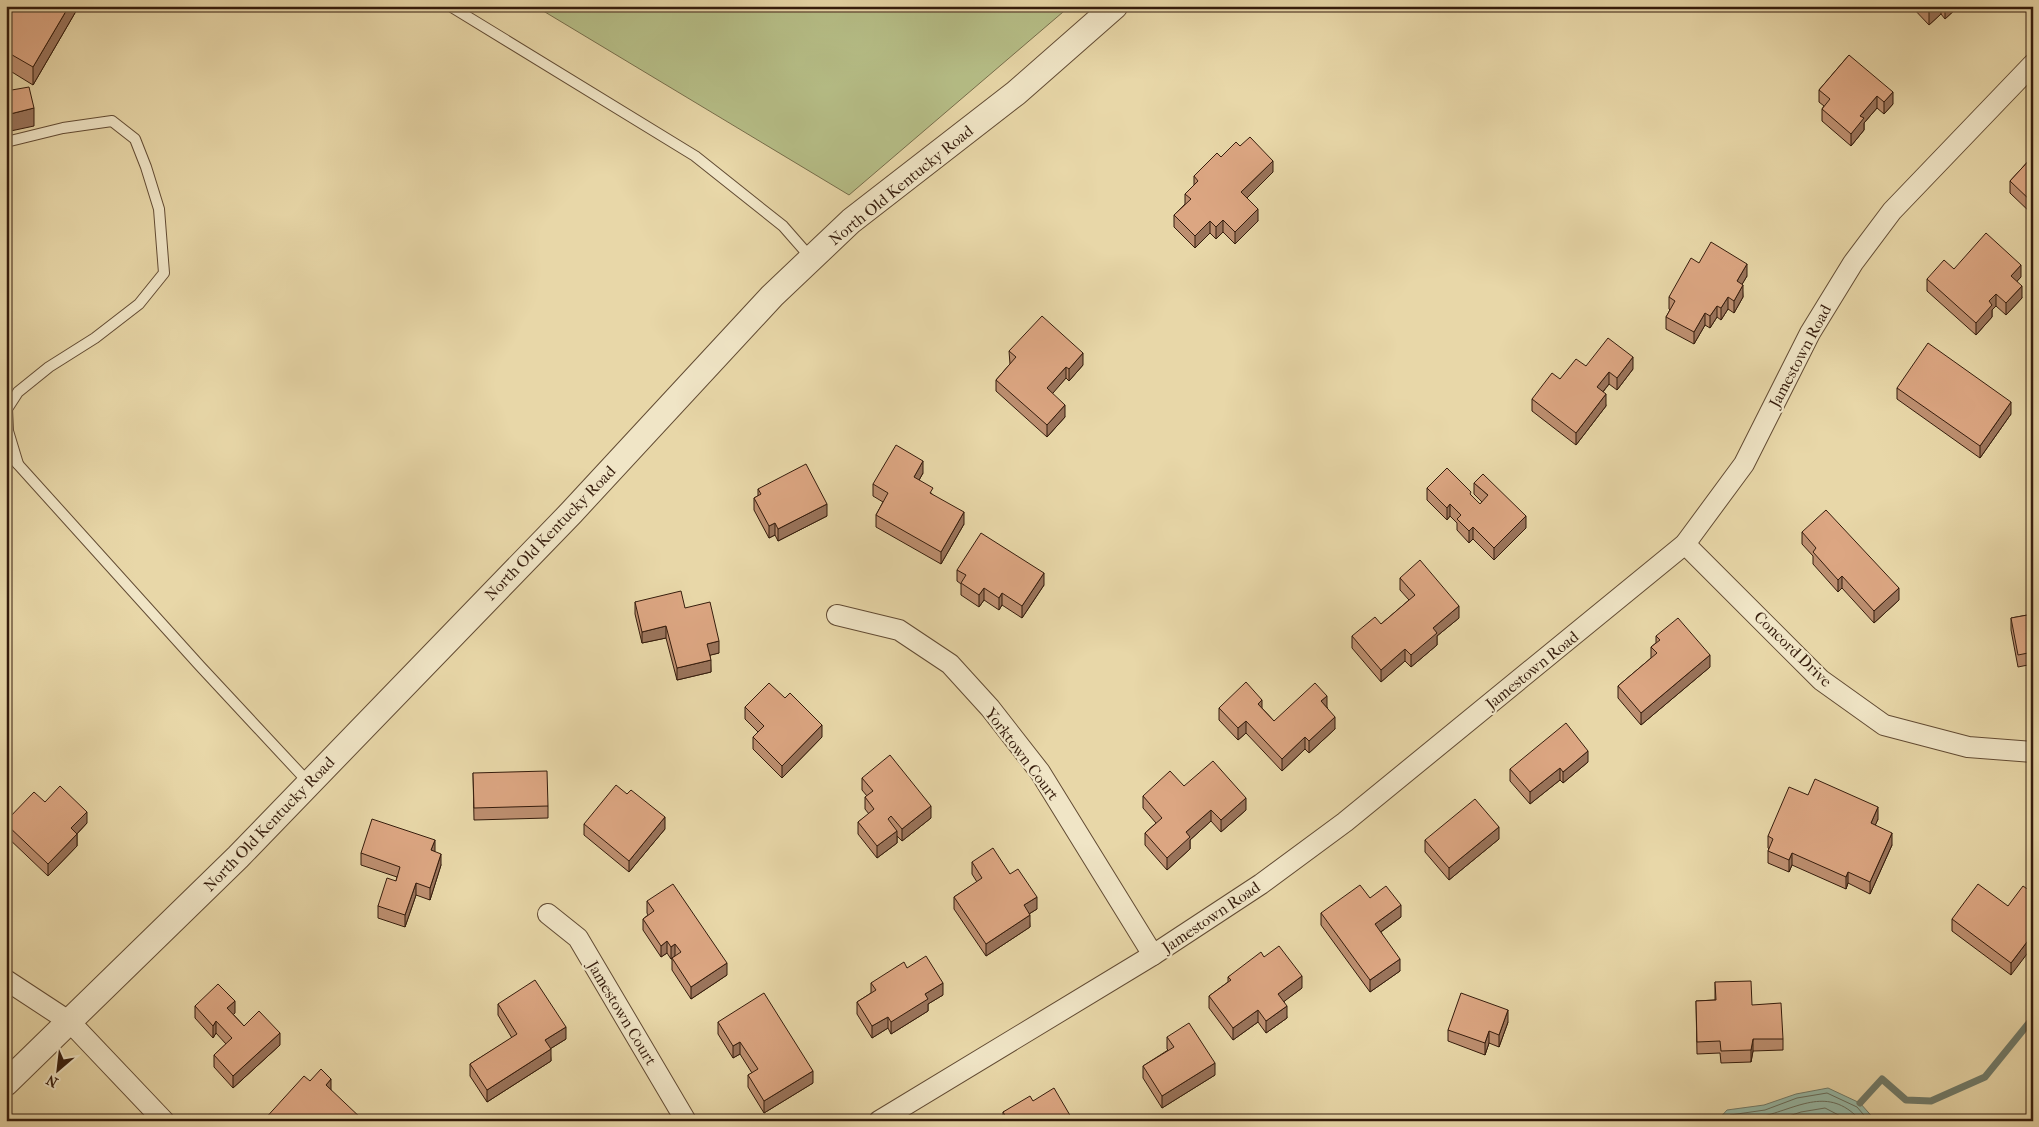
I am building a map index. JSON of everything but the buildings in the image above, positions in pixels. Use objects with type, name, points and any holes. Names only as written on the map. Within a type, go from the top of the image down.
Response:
[{"type":"street","name":"North Old Kentucky Road","points":[[6,1084],[238,857],[571,513],[772,296],[851,221],[1016,93],[1115,6]]},
{"type":"street","name":"Jamestown Road","points":[[879,1121],[1153,955],[1261,884],[1345,822],[1686,544],[1744,464],[1810,333],[1853,263],[1892,211],[2033,64]]},
{"type":"street","name":"Concord Drive","points":[[1686,544],[1821,680],[1884,725],[1968,747],[2033,752]]},
{"type":"street","name":"Yorktown Court","points":[[837,615],[899,630],[950,664],[990,708],[1040,772],[1153,955]]},
{"type":"street","name":"Jamestown Court","points":[[548,914],[578,938],[686,1121]]},
{"type":"street","points":[[6,980],[70,1022],[164,1121]]},
{"type":"lane","points":[[450,6],[695,156],[783,226],[812,259]]},
{"type":"lane","points":[[6,142],[63,128],[112,121],[135,139],[159,209],[164,273],[140,304],[18,392],[7,409],[8,431],[18,464]]},
{"type":"lane","points":[[6,451],[206,673],[309,783]]},
{"type":"green space","points":[[535,6],[1070,6],[849,195]]},
{"type":"water","points":[[1828,1088],[1860,1103],[1876,1121],[1717,1121],[1727,1110],[1764,1105],[1796,1094]]},
{"type":"waterway","points":[[1860,1103],[1882,1079],[1906,1100],[1931,1101],[1985,1077],[2033,1018]]}]
